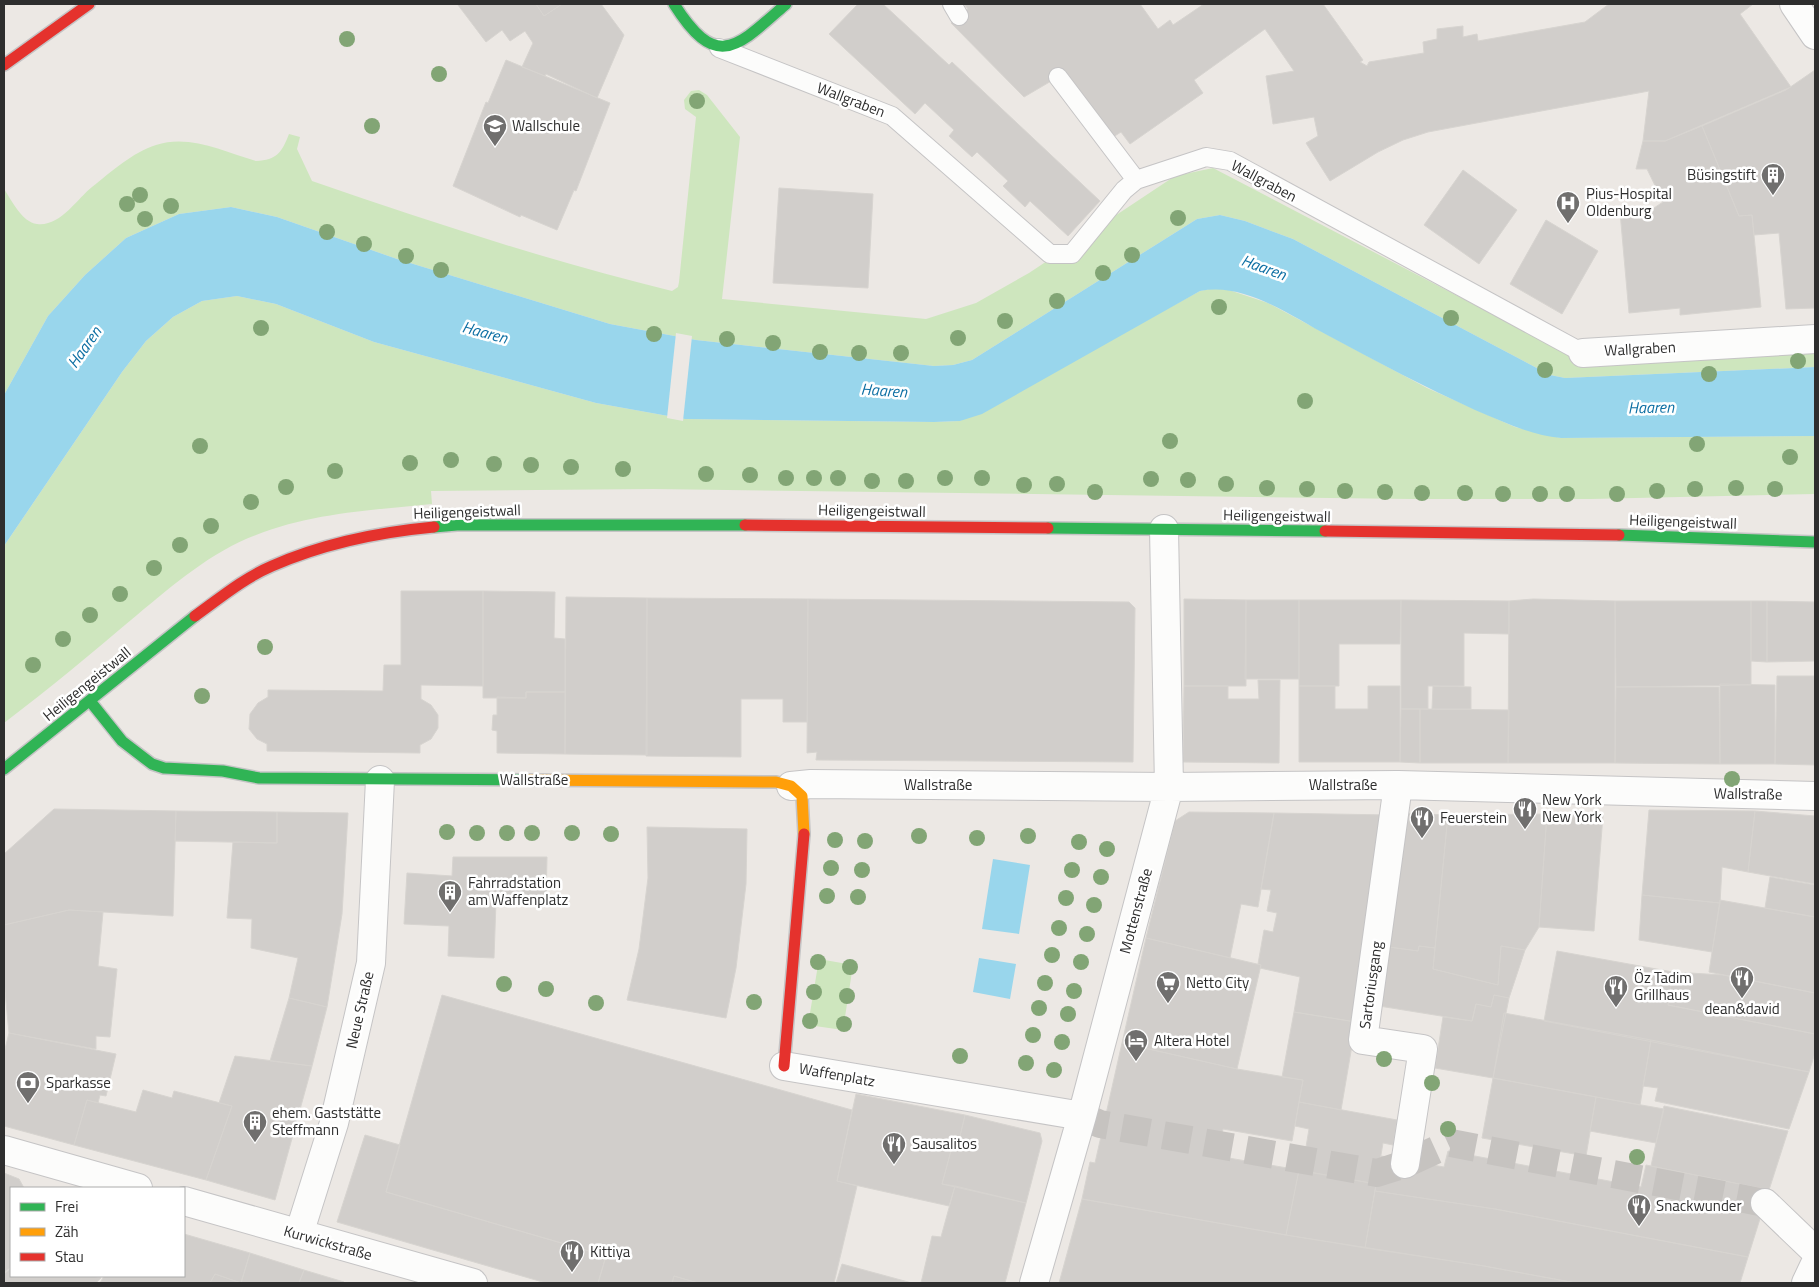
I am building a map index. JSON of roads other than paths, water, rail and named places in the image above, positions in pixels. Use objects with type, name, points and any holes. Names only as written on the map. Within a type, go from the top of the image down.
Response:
[{"type":"main road","points":[[4,65],[89,4]]},
{"type":"main road","points":[[674,4],[699,38],[716,47],[736,44],[786,4]]},
{"type":"main road","name":"Heiligengeistwall","points":[[4,770],[177,629],[240,583],[271,566],[303,554],[390,531],[476,524],[1164,529],[1650,535],[1815,542]]},
{"type":"main road","name":"Wallstraße","points":[[90,701],[118,736],[157,766],[222,771],[260,778],[776,782],[791,786]]},
{"type":"main road","name":"Waffenplatz","points":[[784,1066],[805,824],[802,796],[791,786]]},
{"type":"street","points":[[1794,4],[1815,36]]},
{"type":"street","name":"Wallgraben","points":[[1583,353],[1815,339]]},
{"type":"street","name":"Mottenstraße","points":[[1034,1283],[1082,1116],[1168,787],[1164,529]]},
{"type":"street","name":"Neue Straße","points":[[299,1234],[334,1123],[371,963],[380,780]]},
{"type":"street","name":"Wallstraße","points":[[791,786],[811,784],[1168,787],[1398,785],[1815,796]]},
{"type":"street","name":"Sartoriusgang","points":[[1398,785],[1363,1040],[1423,1049],[1405,1164]]},
{"type":"street","name":"Waffenplatz","points":[[784,1066],[1082,1116]]},
{"type":"street","points":[[4,1150],[134,1187]]},
{"type":"street","name":"Kurwickstraße","points":[[185,1201],[473,1283]]},
{"type":"street","points":[[1765,1203],[1815,1251]]},
{"type":"street","points":[[1806,1283],[1815,1264]]},
{"type":"lane","name":"Wallgraben","points":[[716,47],[892,116],[1050,254],[1072,254],[1124,190],[1136,180],[1206,156],[1230,161],[1583,353]]},
{"type":"lane","points":[[1058,77],[1136,180]]},
{"type":"water","name":"Haaren","points":[[231,207],[277,217],[397,259],[610,324],[696,340],[934,366],[953,365],[972,360],[1197,219],[1220,215],[1245,221],[1293,239],[1550,375],[1565,378],[1815,367],[1815,436],[1561,438],[1539,434],[1475,410],[1267,303],[1234,291],[1200,291],[982,414],[960,421],[934,422],[685,419],[596,403],[374,342],[276,304],[237,296],[202,301],[173,317],[146,341],[122,372],[4,546],[4,395],[48,316],[85,275],[126,238],[179,214]]},
{"type":"water","points":[[993,859],[1030,865],[1019,934],[982,929]]},
{"type":"water","points":[[979,958],[1016,964],[1010,999],[973,992]]},
{"type":"tunnel","points":[[1082,1116],[1100,1124],[1377,1173],[1405,1164],[1451,1143],[1765,1203]]},
{"type":"place","name":"Wallschule","points":[[495,147]]},
{"type":"place","name":"Büsingstift","points":[[1773,196]]},
{"type":"place","name":"Pius-Hospital Oldenburg","points":[[1568,224]]},
{"type":"place","name":"New York New York","points":[[1525,830]]},
{"type":"place","name":"Feuerstein","points":[[1422,839]]},
{"type":"place","name":"Fahrradstation am Waffenplatz","points":[[450,913]]},
{"type":"place","name":"dean&david","points":[[1742,999]]},
{"type":"place","name":"Netto City","points":[[1168,1004]]},
{"type":"place","name":"Öz Tadim Grillhaus","points":[[1616,1008]]},
{"type":"place","name":"Altera Hotel","points":[[1136,1062]]},
{"type":"place","name":"Sparkasse","points":[[28,1104]]},
{"type":"place","name":"ehem. Gaststätte Steffmann","points":[[255,1143]]},
{"type":"place","name":"Sausalitos","points":[[894,1165]]},
{"type":"place","name":"Snackwunder","points":[[1639,1227]]},
{"type":"place","name":"Kittiya","points":[[572,1273]]}]
